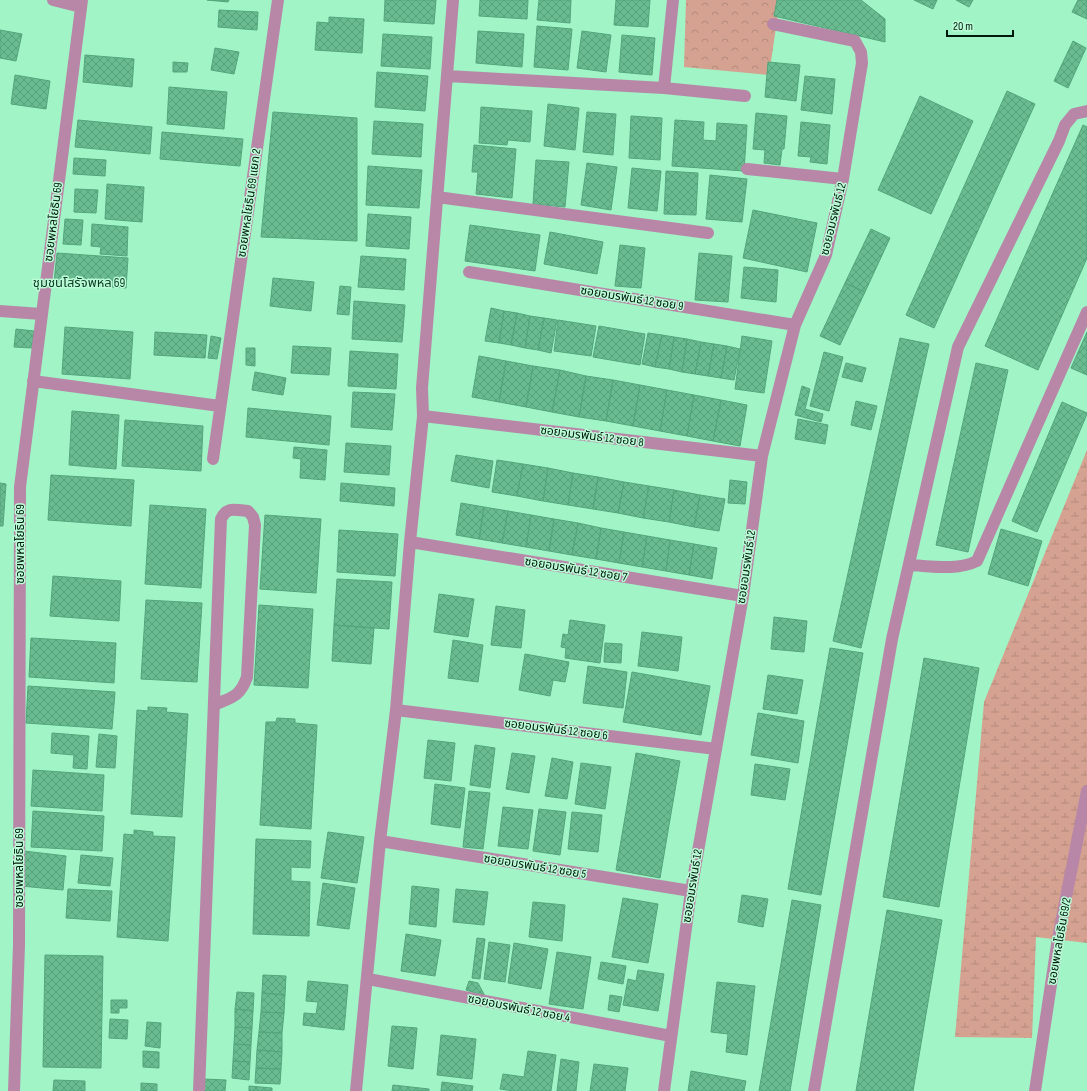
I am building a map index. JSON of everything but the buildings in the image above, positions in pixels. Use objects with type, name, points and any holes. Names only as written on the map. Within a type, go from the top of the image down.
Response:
[{"type":"street","points":[[53,0],[82,4]]},
{"type":"street","name":"ซอยพหลโยธิน 69 แยก 2","points":[[213,459],[278,0]]},
{"type":"street","points":[[356,1091],[368,979],[380,841],[396,710],[422,416],[422,388],[453,0]]},
{"type":"street","points":[[664,88],[673,0]]},
{"type":"street","name":"ซอยพหลโยธิน 69","points":[[14,1091],[19,945],[20,487],[82,4]]},
{"type":"street","name":"ซอยอมรพันธ์ 12","points":[[664,1091],[691,891],[743,596],[762,456],[795,324],[826,255],[843,179],[862,63],[861,52],[855,41],[774,24]]},
{"type":"street","points":[[447,76],[664,88],[745,96]]},
{"type":"street","points":[[814,1091],[892,639],[958,347],[1065,125],[1074,114],[1087,111]]},
{"type":"street","points":[[747,169],[843,179]]},
{"type":"street","points":[[437,197],[708,233]]},
{"type":"street","name":"ซอยอมรพันธ์ 12 ซอย 9","points":[[469,272],[795,324]]},
{"type":"street","points":[[0,311],[41,314]]},
{"type":"street","points":[[909,565],[957,567],[968,566],[977,561],[1087,312]]},
{"type":"street","points":[[33,381],[220,406]]},
{"type":"street","name":"ซอยอมรพันธ์ 12 ซอย 8","points":[[422,416],[762,456]]},
{"type":"street","points":[[199,1091],[221,520],[224,513],[230,510],[248,511],[253,517],[255,525],[247,677],[243,689],[235,696],[214,705]]},
{"type":"street","name":"ซอยอมรพันธ์ 12 ซอย 7","points":[[410,542],[743,596]]},
{"type":"street","name":"ซอยอมรพันธ์ 12 ซอย 6","points":[[396,710],[716,749]]},
{"type":"street","name":"ซอยพหลโยธิน 69/2","points":[[1035,1091],[1058,938],[1087,792]]},
{"type":"street","name":"ซอยอมรพันธ์ 12 ซอย 5","points":[[380,841],[691,891]]},
{"type":"street","name":"ซอยอมรพันธ์ 12 ซอย 4","points":[[368,979],[671,1036]]},
{"type":"green space","points":[[686,0],[780,0],[769,75],[684,67]]},
{"type":"green space","points":[[1087,450],[1087,943],[1036,937],[1032,1038],[955,1037],[984,702]]},
{"type":"district","name":"ชุมชนโสรัจพหล 69","points":[[79,282]]}]
